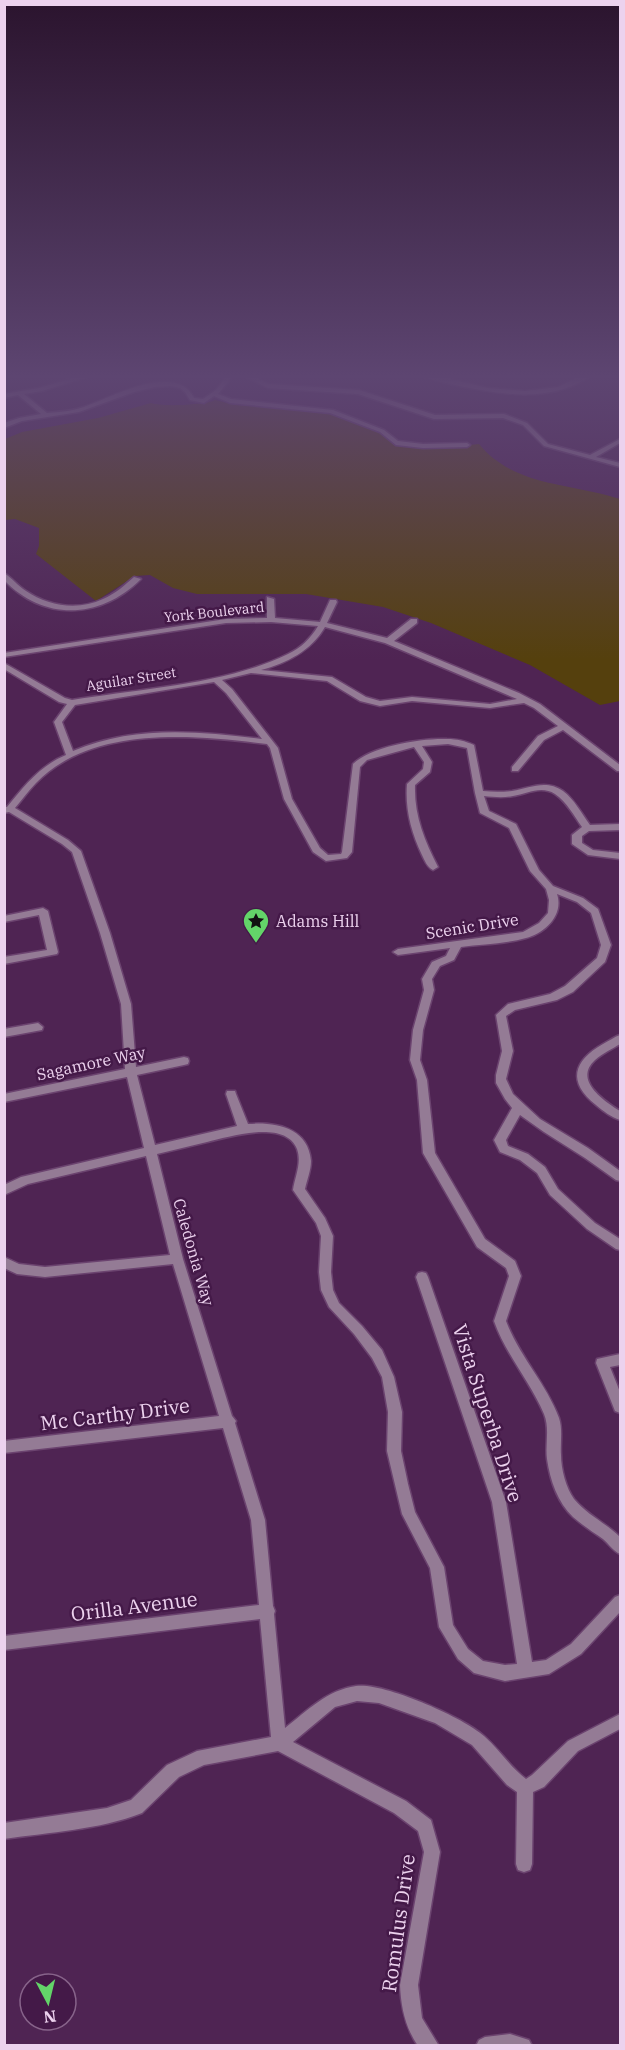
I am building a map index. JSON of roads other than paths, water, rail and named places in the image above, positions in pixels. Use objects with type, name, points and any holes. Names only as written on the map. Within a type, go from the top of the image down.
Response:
[{"type":"street","points":[[4,575],[12,585],[37,601],[61,607],[85,606],[103,602],[137,579]]},
{"type":"street","points":[[270,599],[271,620]]},
{"type":"street","points":[[249,672],[297,654],[310,643],[333,602]]},
{"type":"street","name":"York Boulevard","points":[[4,655],[206,624],[271,620],[322,624],[388,641],[525,700],[553,717],[621,769]]},
{"type":"street","points":[[388,641],[414,621]]},
{"type":"street","points":[[4,665],[62,700],[72,703]]},
{"type":"street","points":[[249,672],[329,679],[339,682],[363,699],[380,704],[412,699],[490,706],[525,700]]},
{"type":"street","name":"Aguilar Street","points":[[70,755],[58,722],[72,703],[249,672]]},
{"type":"street","points":[[216,679],[229,691],[269,742],[280,761],[288,799],[316,850],[326,858],[339,858],[347,852],[356,766],[364,758],[417,745],[453,740],[471,747],[485,813],[513,826],[535,871],[550,888],[589,905],[600,919],[606,945],[601,960],[569,989],[553,997],[512,1007],[501,1016],[501,1029],[508,1050],[507,1062],[500,1076],[503,1087],[538,1124],[579,1148],[621,1178]]},
{"type":"street","points":[[515,769],[541,738],[565,726]]},
{"type":"street","points":[[7,809],[33,778],[70,755],[118,738],[148,734],[195,734],[269,742]]},
{"type":"street","points":[[417,745],[428,762],[427,770],[411,784],[409,803],[416,835],[432,867]]},
{"type":"street","points":[[479,793],[505,797],[530,787],[553,788],[566,797],[587,828]]},
{"type":"street","name":"Caledonia Way","points":[[7,809],[65,842],[76,851],[83,866],[126,1004],[131,1071],[149,1152],[177,1259],[258,1520],[279,1743]]},
{"type":"street","points":[[621,827],[587,828],[577,835],[578,844],[584,850],[621,856]]},
{"type":"street","name":"Scenic Drive","points":[[398,952],[525,935],[542,925],[553,914],[554,900],[550,888]]},
{"type":"street","points":[[4,919],[43,911],[53,952],[4,961]]},
{"type":"street","points":[[458,945],[450,958],[436,964],[430,972],[427,979],[429,990],[416,1042],[415,1060],[422,1080],[429,1153],[481,1243],[511,1265],[515,1276],[500,1322],[510,1347],[544,1401],[552,1420],[556,1439],[554,1458],[564,1495],[579,1513],[621,1547]]},
{"type":"street","points":[[4,1033],[38,1027]]},
{"type":"street","points":[[621,1039],[599,1052],[584,1066],[584,1083],[591,1097],[621,1116]]},
{"type":"street","name":"Sagamore Way","points":[[4,1098],[184,1061]]},
{"type":"street","points":[[231,1094],[244,1129]]},
{"type":"street","points":[[519,1106],[500,1140],[504,1149],[524,1157],[541,1170],[554,1192],[591,1226],[621,1245]]},
{"type":"street","points":[[4,1191],[25,1180],[244,1129],[268,1126],[281,1128],[292,1135],[303,1149],[305,1163],[299,1190],[321,1221],[327,1236],[325,1272],[327,1290],[335,1307],[358,1330],[377,1354],[388,1377],[395,1412],[394,1451],[409,1514],[437,1567],[446,1627],[463,1654],[479,1668],[505,1673],[549,1666],[576,1650],[621,1602]]},
{"type":"street","points":[[4,1262],[16,1269],[45,1272],[177,1259]]},
{"type":"street","name":"Vista Superba Drive","points":[[422,1276],[499,1502],[526,1671]]},
{"type":"street","points":[[621,1360],[602,1363],[621,1407]]},
{"type":"street","name":"Mc Carthy Drive","points":[[4,1447],[229,1421]]},
{"type":"street","name":"Orilla Avenue","points":[[4,1643],[268,1611]]},
{"type":"street","points":[[4,1832],[107,1816],[136,1807],[174,1771],[203,1757],[279,1743],[332,1701],[357,1693],[379,1695],[439,1717],[477,1740],[513,1779],[525,1788]]},
{"type":"street","points":[[525,1788],[538,1781],[573,1746],[621,1721]]},
{"type":"street","name":"Romulus Drive","points":[[279,1743],[400,1807],[426,1826],[432,1852],[409,1985],[409,2006],[420,2036],[430,2046]]},
{"type":"street","points":[[524,1864],[525,1788]]},
{"type":"street","points":[[485,2046],[510,2043],[523,2046]]},
{"type":"place","name":"Adams Hill","points":[[256,944]]}]
